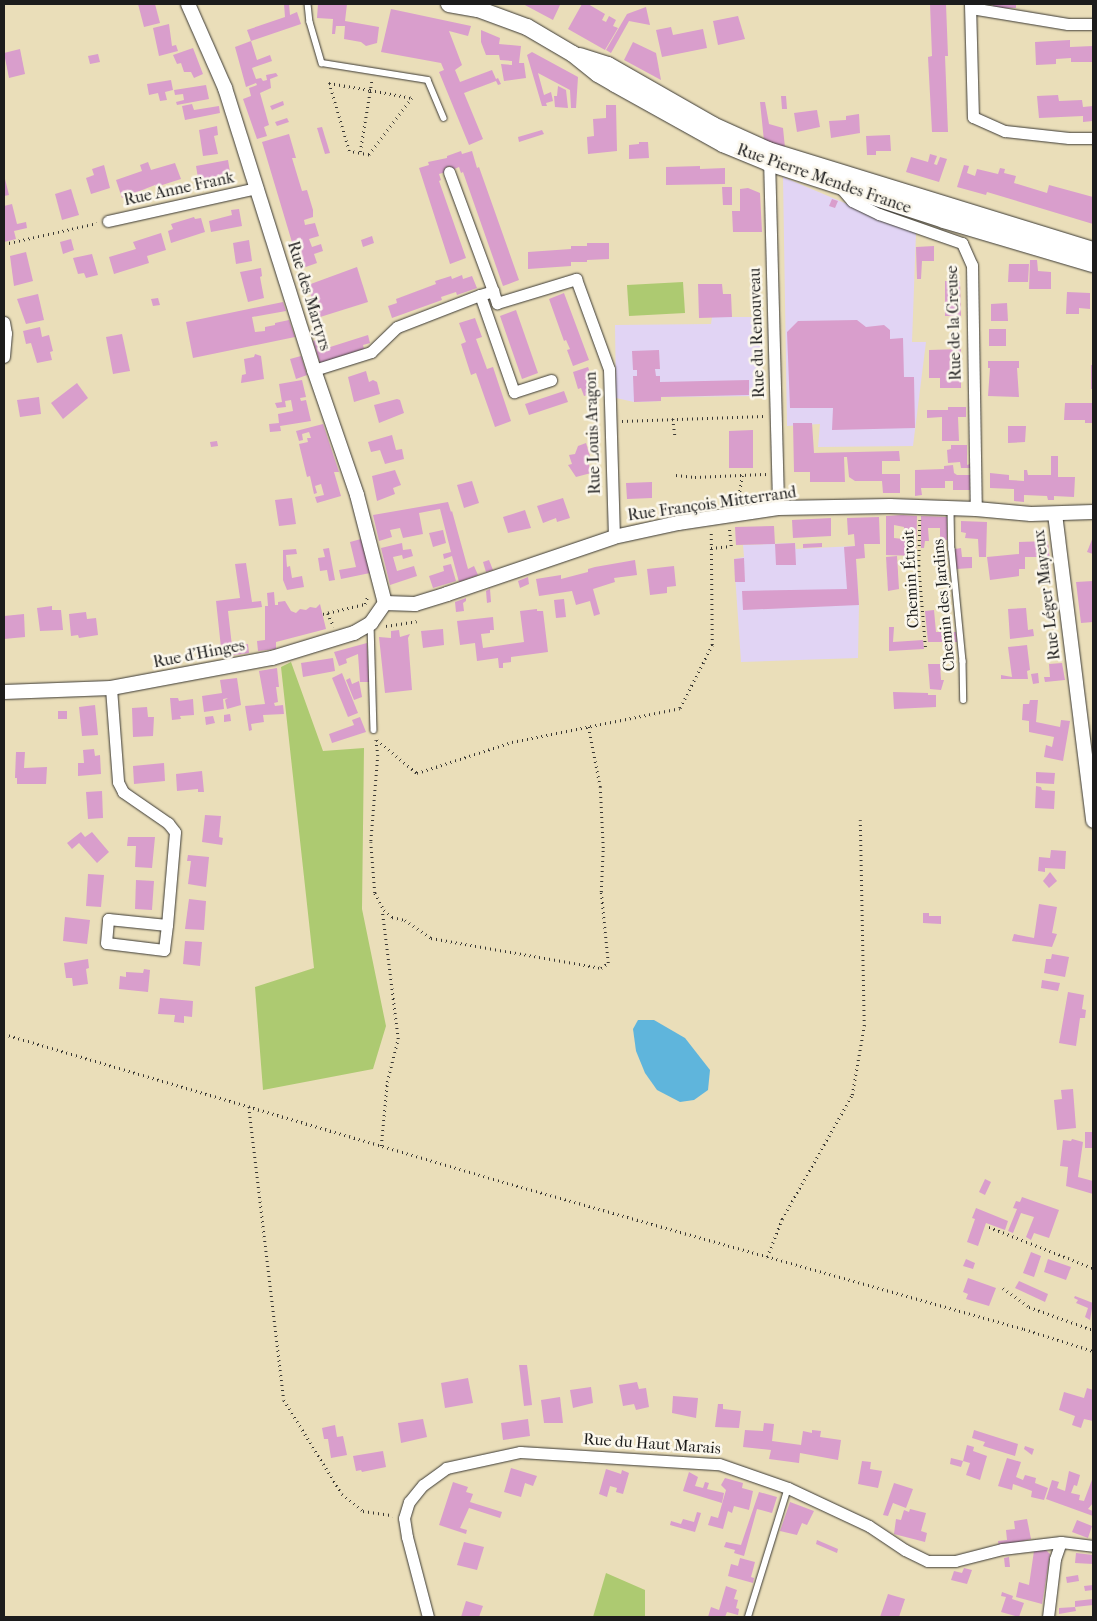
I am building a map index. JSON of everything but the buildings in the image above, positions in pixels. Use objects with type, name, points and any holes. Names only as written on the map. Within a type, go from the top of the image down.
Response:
[{"type":"main road","name":"Rue Pierre Mendes France","points":[[449,4],[502,17],[527,27],[573,54],[598,74],[723,144],[769,157],[814,166],[1093,250]]},
{"type":"main road","name":"Rue Pierre Mendes France","points":[[769,157],[840,187],[1093,264]]},
{"type":"street","name":"Rue des Martyrs","points":[[188,4],[225,88],[314,370],[357,495],[383,588],[385,603]]},
{"type":"street","points":[[1093,24],[1068,24],[970,6],[973,117],[1005,131],[1069,138],[1093,138]]},
{"type":"street","name":"Rue du Renouveau","points":[[769,157],[778,508]]},
{"type":"street","points":[[314,370],[371,352],[397,327],[493,291],[449,172]]},
{"type":"street","name":"Rue de la Creuse","points":[[840,187],[852,201],[879,214],[962,243],[972,265],[976,509]]},
{"type":"street","name":"Rue Anne Frank","points":[[108,221],[257,188]]},
{"type":"street","name":"Rue Louis Aragon","points":[[493,291],[497,303],[576,278],[609,369],[614,537]]},
{"type":"street","points":[[480,295],[514,392],[552,380]]},
{"type":"street","points":[[4,322],[6,333],[4,357]]},
{"type":"street","name":"Rue François Mitterrand","points":[[385,603],[414,604],[614,537],[678,523],[778,508],[920,506],[1055,514],[1093,512]]},
{"type":"street","name":"Rue Léger Mayeux","points":[[1055,514],[1093,821]]},
{"type":"street","name":"Rue d'Hinges","points":[[4,692],[110,688],[272,658],[354,633],[371,623],[385,603]]},
{"type":"street","points":[[110,688],[118,782],[123,792],[168,823],[175,832],[167,925],[164,950],[106,943],[108,919],[167,925]]},
{"type":"street","name":"Rue du Haut Marais","points":[[404,1518],[409,1502],[423,1485],[446,1468],[520,1452],[719,1464],[788,1488],[869,1526],[905,1550],[928,1560],[955,1561],[1002,1549],[1061,1542],[1093,1546]]},
{"type":"street","points":[[404,1518],[407,1537],[428,1617]]},
{"type":"street","points":[[1048,1617],[1055,1559],[1061,1542]]},
{"type":"lane","points":[[308,4],[310,22],[322,63],[428,80],[444,118]]},
{"type":"lane","name":"Chemin des Jardins","points":[[951,507],[952,549],[963,662],[964,700]]},
{"type":"lane","points":[[371,623],[374,730]]},
{"type":"lane","points":[[748,1617],[788,1488]]},
{"type":"path","points":[[360,152],[373,71]]},
{"type":"path","points":[[329,83],[370,90],[412,98],[369,155],[360,152],[349,152],[329,83]]},
{"type":"path","points":[[4,244],[108,221]]},
{"type":"path","points":[[611,422],[776,416]]},
{"type":"path","points":[[673,420],[676,436]]},
{"type":"path","points":[[676,475],[695,477],[778,474]]},
{"type":"path","points":[[711,548],[731,546],[728,525],[738,524],[737,514],[742,475]]},
{"type":"path","name":"Chemin Étroit","points":[[920,506],[919,566],[926,651]]},
{"type":"path","points":[[376,740],[417,773],[512,742],[680,708],[712,645],[710,519]]},
{"type":"path","points":[[322,614],[365,604],[369,593],[383,588]]},
{"type":"path","points":[[371,638],[387,625],[417,621]]},
{"type":"path","points":[[374,730],[378,755],[371,842],[375,893],[382,907],[392,917],[404,920],[431,938],[601,968],[608,963],[601,892],[603,848],[600,787],[588,726]]},
{"type":"path","points":[[767,1256],[782,1219],[852,1095],[864,1026],[860,820]]},
{"type":"path","points":[[380,1146],[387,1082],[398,1039],[382,907]]},
{"type":"path","points":[[4,1034],[380,1146],[1024,1329],[1093,1351]]},
{"type":"path","points":[[249,1107],[284,1400],[342,1494],[362,1511],[383,1512],[404,1518]]},
{"type":"path","points":[[989,1227],[1093,1268]]},
{"type":"path","points":[[1003,1288],[1029,1307],[1093,1330]]},
{"type":"shaded area","points":[[783,177],[916,233],[912,342],[926,342],[913,446],[818,447],[820,424],[787,426]]},
{"type":"shaded area","points":[[712,317],[761,317],[763,396],[661,397],[661,401],[634,402],[616,398],[615,325],[711,324]]},
{"type":"shaded area","points":[[795,543],[796,549],[855,546],[859,605],[858,658],[741,662],[734,559],[744,557],[743,545]]},
{"type":"green space","points":[[683,282],[685,313],[629,316],[627,285]]},
{"type":"green space","points":[[291,662],[323,751],[364,748],[362,909],[386,1026],[373,1069],[263,1090],[255,987],[314,968],[281,667]]},
{"type":"green space","points":[[606,1573],[645,1590],[645,1617],[593,1617]]},
{"type":"water","points":[[638,1020],[654,1020],[685,1038],[710,1070],[708,1090],[694,1100],[680,1102],[657,1090],[645,1073],[636,1051],[633,1029]]}]
